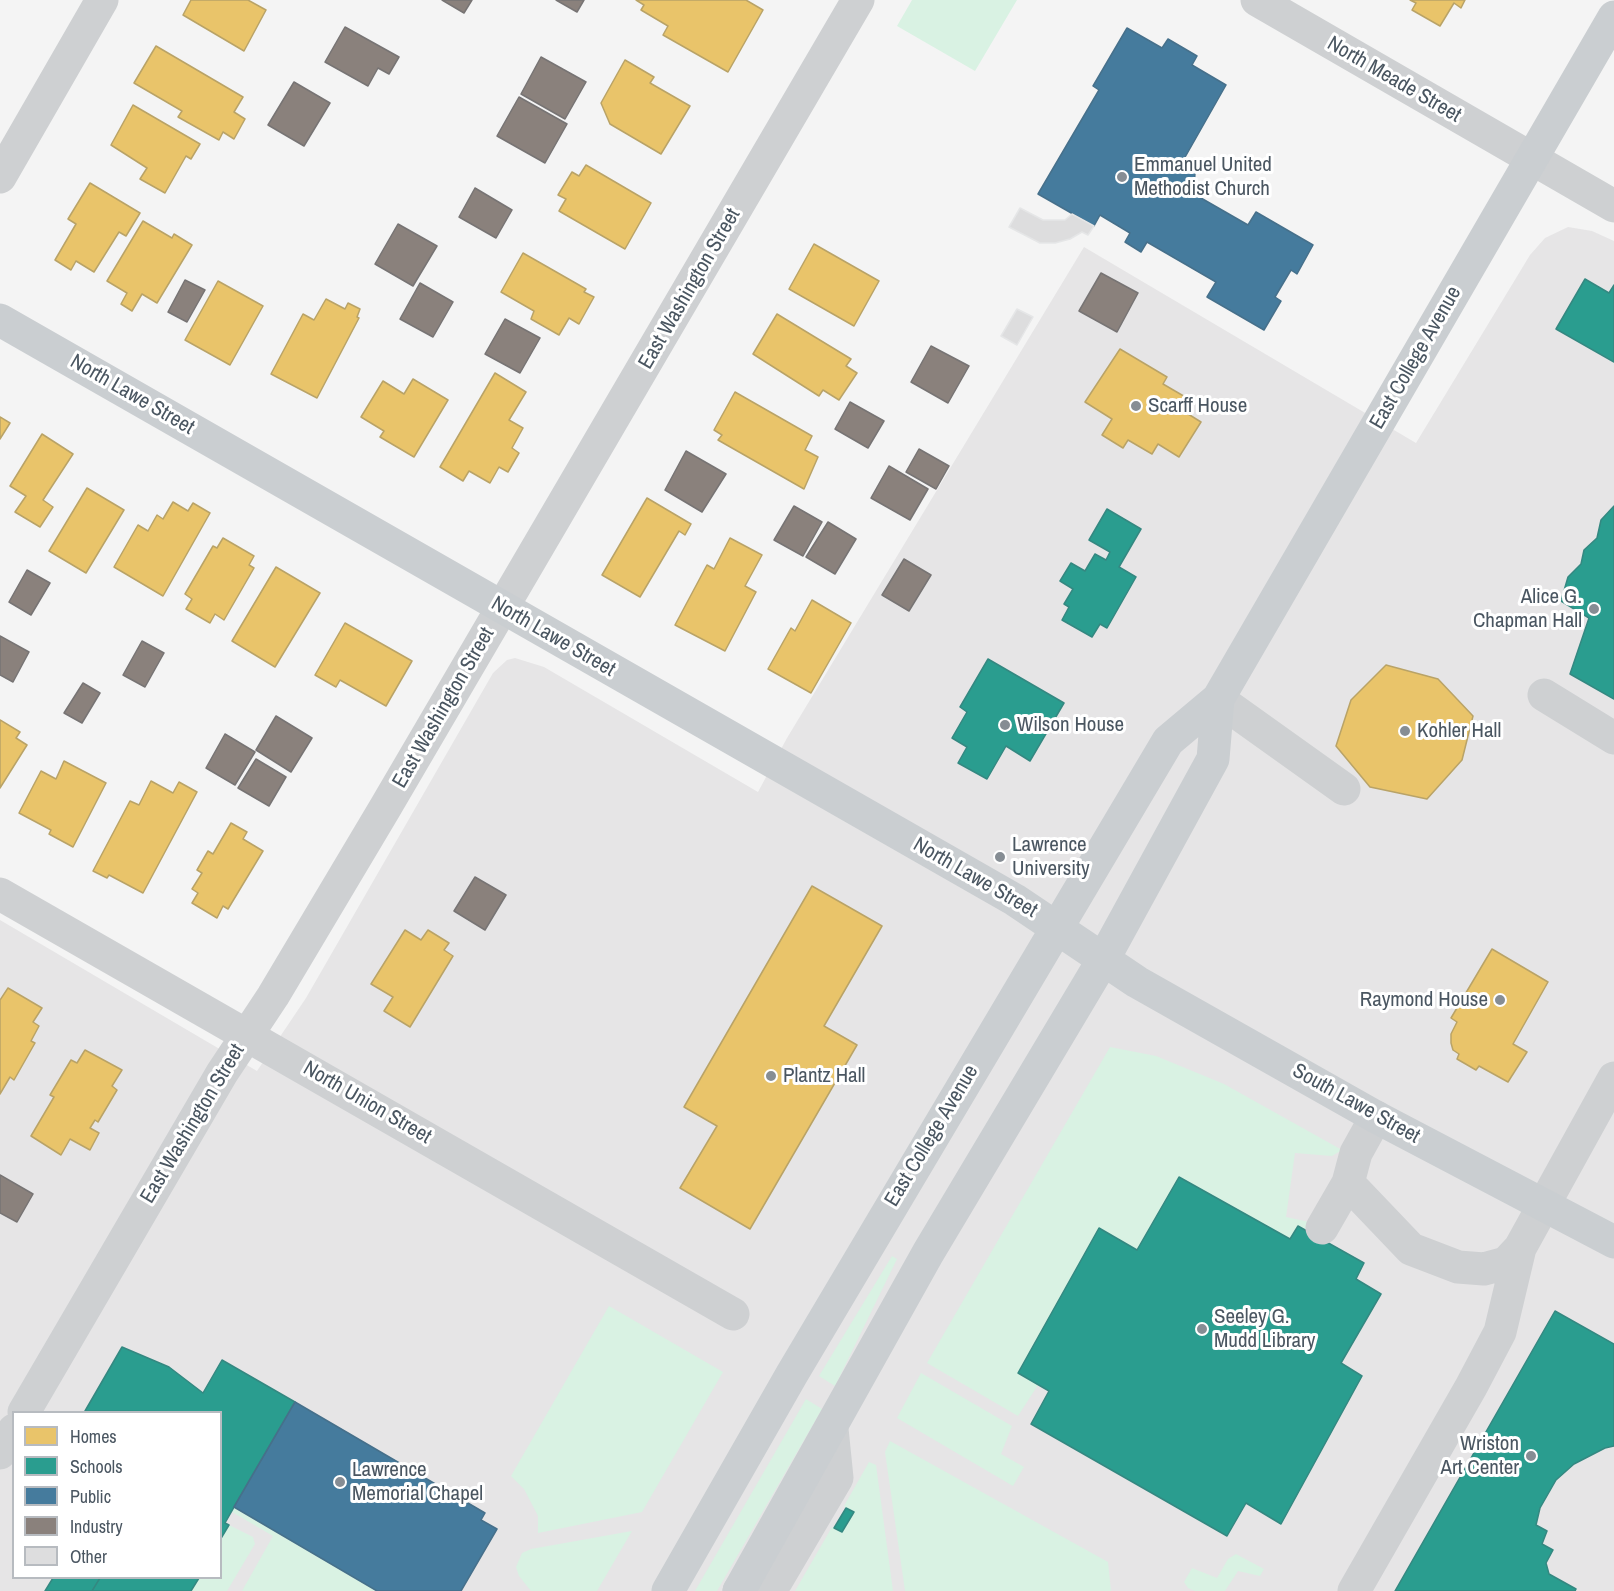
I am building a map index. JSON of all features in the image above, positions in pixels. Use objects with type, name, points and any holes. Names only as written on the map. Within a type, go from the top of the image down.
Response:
[{"type":"main road","name":"East College Avenue","points":[[668,1591],[792,1374],[1168,741],[1218,699],[1614,18]]},
{"type":"main road","name":"North Lawe Street","points":[[0,320],[1015,900],[1102,960]]},
{"type":"main road","name":"East College Avenue","points":[[739,1591],[928,1253],[1102,960],[1213,759],[1218,699]]},
{"type":"main road","name":"South Lawe Street","points":[[1102,960],[1137,982],[1376,1116],[1614,1242]]},
{"type":"street","points":[[0,177],[102,0]]},
{"type":"street","name":"East Washington Street","points":[[25,1411],[247,1034],[273,996],[503,608],[858,0]]},
{"type":"street","name":"North Meade Street","points":[[1257,0],[1614,206]]},
{"type":"street","points":[[1544,695],[1614,738]]},
{"type":"street","points":[[1218,699],[1344,789]]},
{"type":"street","name":"North Union Street","points":[[0,894],[200,1011],[247,1034],[733,1314]]},
{"type":"street","points":[[1354,1591],[1500,1332],[1520,1248],[1614,1078]]},
{"type":"street","points":[[1322,1228],[1348,1183],[1356,1153],[1376,1116]]},
{"type":"street","points":[[1348,1183],[1411,1250],[1437,1261],[1484,1269],[1506,1263],[1520,1248]]},
{"type":"street","points":[[0,1453],[12,1433]]},
{"type":"shaded area","name":"Lawrence University","points":[[1568,227],[1592,231],[1614,241],[1614,1591],[0,1591],[0,920],[257,1071],[306,998],[493,673],[507,660],[515,658],[544,667],[758,792],[787,738],[1084,247],[1416,443],[1530,255],[1545,238]]},
{"type":"green space","points":[[912,0],[1017,0],[975,71],[897,26]]},
{"type":"green space","points":[[1110,1047],[1156,1056],[1224,1084],[1342,1150],[1332,1156],[1295,1153],[1286,1217],[1314,1223],[1313,1234],[1298,1226],[1290,1239],[1179,1177],[1137,1250],[1018,1373],[1038,1385],[1018,1416],[927,1363]]},
{"type":"green space","points":[[892,1256],[897,1259],[835,1386],[819,1376]]},
{"type":"green space","points":[[609,1306],[723,1372],[642,1512],[538,1533],[538,1516],[524,1489],[511,1476]]},
{"type":"green space","points":[[921,1373],[1012,1426],[1001,1454],[1024,1467],[1013,1486],[897,1418]]},
{"type":"green space","points":[[806,1399],[822,1409],[717,1591],[695,1591]]},
{"type":"green space","points":[[890,1441],[1108,1562],[1111,1591],[905,1591],[885,1452]]},
{"type":"green space","points":[[869,1462],[876,1465],[893,1591],[795,1591],[832,1527],[834,1528],[846,1508],[844,1506]]},
{"type":"green space","points":[[234,1507],[377,1591],[242,1591],[273,1536],[232,1512]]},
{"type":"green space","points":[[229,1525],[253,1537],[255,1544],[227,1591],[191,1591],[198,1579],[222,1579],[222,1538]]},
{"type":"green space","points":[[632,1531],[597,1591],[531,1591],[519,1576],[516,1567],[522,1553],[531,1549]]},
{"type":"green space","points":[[1236,1554],[1264,1569],[1260,1576],[1238,1571],[1225,1591],[1195,1591],[1188,1588],[1184,1582],[1192,1568],[1217,1578],[1228,1559]]},
{"type":"building: Homes","points":[[191,0],[248,0],[266,10],[244,51],[183,15]]},
{"type":"building: Homes","points":[[636,0],[746,0],[763,10],[728,72],[663,35],[668,26],[641,10],[644,5]]},
{"type":"building: Homes","points":[[1410,0],[1465,0],[1461,8],[1454,3],[1440,26],[1412,10],[1416,3]]},
{"type":"building: Homes","points":[[156,46],[243,97],[234,112],[245,119],[234,139],[223,132],[219,140],[178,117],[182,111],[134,83]]},
{"type":"building: Homes","points":[[625,60],[654,77],[650,83],[690,106],[661,154],[610,124],[601,103]]},
{"type":"building: Homes","points":[[133,105],[200,144],[191,159],[186,156],[165,193],[140,179],[147,168],[111,145]]},
{"type":"building: Homes","points":[[586,165],[651,203],[625,249],[559,211],[566,199],[558,195],[572,172],[579,176]]},
{"type":"building: Homes","points":[[90,183],[140,213],[126,236],[119,232],[94,272],[76,261],[71,270],[55,260],[76,224],[68,219]]},
{"type":"building: Homes","points":[[143,221],[172,238],[174,234],[192,245],[157,303],[142,294],[132,311],[121,304],[127,293],[107,281]]},
{"type":"building: Homes","points":[[814,244],[879,281],[854,326],[789,289]]},
{"type":"building: Homes","points":[[523,253],[586,289],[584,292],[594,297],[579,324],[569,318],[559,335],[531,319],[534,311],[501,292]]},
{"type":"building: Homes","points":[[218,281],[263,306],[230,365],[185,340]]},
{"type":"building: Homes","points":[[326,299],[345,309],[348,303],[360,309],[357,317],[359,318],[317,398],[271,374],[303,314],[314,320]]},
{"type":"building: Homes","points":[[777,314],[851,359],[846,366],[857,373],[839,400],[823,390],[819,396],[753,354]]},
{"type":"building: Homes","name":"Scarff House","points":[[1120,349],[1167,377],[1163,384],[1187,398],[1180,409],[1201,422],[1179,457],[1158,444],[1152,454],[1128,440],[1123,448],[1102,435],[1112,419],[1085,402]]},
{"type":"building: Homes","points":[[495,373],[526,392],[509,420],[523,428],[512,448],[519,453],[508,472],[499,467],[490,483],[469,471],[463,481],[440,467]]},
{"type":"building: Homes","points":[[413,379],[448,400],[414,457],[380,437],[384,431],[361,417],[383,381],[404,394]]},
{"type":"building: Homes","points":[[735,392],[812,436],[805,450],[818,457],[804,489],[718,440],[722,435],[714,430]]},
{"type":"building: Homes","points":[[0,417],[10,423],[0,439]]},
{"type":"building: Homes","points":[[42,434],[73,454],[43,500],[53,507],[40,527],[15,512],[26,496],[10,486]]},
{"type":"building: Homes","points":[[87,488],[124,510],[86,573],[49,551]]},
{"type":"building: Homes","points":[[647,498],[691,524],[685,535],[679,531],[640,597],[602,575]]},
{"type":"building: Homes","points":[[173,502],[188,511],[193,503],[210,513],[163,596],[114,567],[138,525],[148,531],[157,515],[163,519]]},
{"type":"building: Homes","points":[[223,538],[254,556],[249,565],[254,568],[224,620],[215,614],[210,623],[186,609],[192,599],[185,594],[213,546],[217,548]]},
{"type":"building: Homes","points":[[730,538],[762,555],[745,586],[756,592],[725,651],[675,625],[707,565],[714,569]]},
{"type":"building: Homes","points":[[276,567],[320,593],[275,667],[232,641]]},
{"type":"building: Homes","points":[[812,600],[851,623],[811,693],[768,669],[791,628],[795,631]]},
{"type":"building: Homes","points":[[345,623],[412,661],[386,706],[340,680],[336,687],[315,675]]},
{"type":"building: Homes","name":"Kohler Hall","points":[[1386,665],[1438,679],[1473,716],[1462,760],[1427,799],[1370,787],[1336,746],[1351,700]]},
{"type":"building: Homes","points":[[0,720],[20,732],[16,738],[27,745],[0,788]]},
{"type":"building: Homes","points":[[64,761],[106,783],[73,847],[49,834],[51,830],[19,813],[41,771],[56,779]]},
{"type":"building: Homes","points":[[151,781],[173,793],[179,782],[197,792],[143,893],[109,875],[107,878],[93,871],[130,801],[139,805]]},
{"type":"building: Homes","points":[[231,823],[247,832],[243,839],[263,851],[228,909],[223,906],[217,918],[192,903],[198,893],[192,889],[202,873],[197,870],[208,851],[213,854]]},
{"type":"building: Homes","name":"Plantz Hall","points":[[812,886],[882,926],[824,1026],[857,1045],[750,1229],[680,1188],[717,1126],[684,1107]]},
{"type":"building: Homes","points":[[405,930],[421,940],[428,930],[449,943],[444,950],[453,956],[410,1027],[384,1011],[393,997],[371,984]]},
{"type":"building: Homes","name":"Raymond House","points":[[1492,949],[1548,982],[1513,1044],[1527,1052],[1508,1082],[1479,1066],[1476,1070],[1457,1059],[1459,1054],[1453,1050],[1451,1043],[1451,1034],[1457,1022],[1451,1018]]},
{"type":"building: Homes","points":[[8,988],[42,1008],[33,1022],[39,1026],[31,1041],[35,1043],[14,1080],[10,1077],[0,1094],[0,1000]]},
{"type":"building: Homes","points":[[85,1050],[122,1070],[112,1086],[117,1090],[98,1122],[95,1120],[90,1128],[99,1133],[90,1150],[70,1139],[61,1155],[31,1136],[54,1097],[50,1095],[71,1060],[77,1063]]},
{"type":"building: Schools","points":[[1585,279],[1609,293],[1614,285],[1614,362],[1556,329]]},
{"type":"building: Schools","name":"Alice G. Chapman Hall","points":[[1614,506],[1614,699],[1570,674],[1589,618],[1561,601],[1568,577],[1581,564],[1584,550],[1597,538],[1601,520]]},
{"type":"building: Schools","points":[[1107,509],[1141,529],[1119,567],[1136,577],[1107,628],[1100,624],[1092,637],[1062,620],[1069,607],[1064,604],[1073,589],[1060,581],[1071,563],[1085,571],[1095,554],[1106,560],[1110,552],[1089,540]]},
{"type":"building: Schools","name":"Wilson House","points":[[988,659],[1064,703],[1030,761],[1006,746],[987,779],[958,763],[967,747],[952,738],[967,712],[960,707]]},
{"type":"building: Schools","name":"Seeley G. Mudd Library","points":[[1179,1177],[1290,1239],[1298,1226],[1364,1263],[1356,1279],[1381,1294],[1341,1363],[1362,1376],[1281,1524],[1246,1503],[1227,1536],[1031,1424],[1049,1391],[1018,1373],[1099,1228],[1137,1250]]},
{"type":"building: Schools","name":"Wriston Art Center","points":[[1555,1311],[1614,1344],[1614,1446],[1605,1448],[1574,1464],[1556,1480],[1540,1508],[1536,1525],[1547,1531],[1542,1544],[1553,1550],[1546,1563],[1549,1574],[1576,1589],[1575,1591],[1395,1591]]},
{"type":"building: Schools","points":[[122,1347],[169,1367],[203,1393],[222,1360],[295,1402],[225,1523],[229,1525],[222,1537],[222,1411],[85,1411]]},
{"type":"building: Schools","points":[[846,1508],[854,1512],[842,1532],[834,1528]]},
{"type":"building: Schools","points":[[52,1579],[99,1579],[92,1591],[45,1591]]},
{"type":"building: Schools","points":[[99,1579],[198,1579],[191,1591],[92,1591]]},
{"type":"building: Public","name":"Emmanuel United Methodist Church","points":[[1127,28],[1162,48],[1168,39],[1197,56],[1192,65],[1226,85],[1184,159],[1195,172],[1194,194],[1248,225],[1256,212],[1313,245],[1297,274],[1291,270],[1275,297],[1281,301],[1264,330],[1207,297],[1216,282],[1147,242],[1141,252],[1125,242],[1130,233],[1100,215],[1094,226],[1038,194],[1099,90],[1093,86]]},
{"type":"building: Public","name":"Lawrence Memorial Chapel","points":[[295,1402],[485,1513],[481,1520],[497,1529],[461,1591],[377,1591],[234,1507]]},
{"type":"building: Industry","points":[[442,0],[472,0],[464,13]]},
{"type":"building: Industry","points":[[556,0],[584,0],[577,12]]},
{"type":"building: Industry","points":[[345,27],[399,57],[389,74],[378,68],[368,86],[325,62]]},
{"type":"building: Industry","points":[[541,57],[586,82],[565,119],[521,94]]},
{"type":"building: Industry","points":[[294,82],[330,103],[304,146],[268,125]]},
{"type":"building: Industry","points":[[519,97],[567,124],[545,163],[497,136]]},
{"type":"building: Industry","points":[[475,188],[512,210],[496,238],[459,217]]},
{"type":"building: Industry","points":[[398,224],[437,246],[413,286],[375,264]]},
{"type":"building: Industry","points":[[1101,273],[1138,293],[1117,332],[1079,311]]},
{"type":"building: Industry","points":[[185,280],[205,290],[187,322],[168,312]]},
{"type":"building: Industry","points":[[420,283],[453,302],[433,337],[400,319]]},
{"type":"building: Industry","points":[[505,319],[540,338],[520,373],[485,354]]},
{"type":"building: Industry","points":[[931,346],[969,366],[948,403],[911,382]]},
{"type":"building: Industry","points":[[850,402],[884,421],[868,448],[835,429]]},
{"type":"building: Industry","points":[[919,449],[949,466],[936,489],[906,472]]},
{"type":"building: Industry","points":[[686,451],[726,474],[702,512],[665,490]]},
{"type":"building: Industry","points":[[889,466],[928,489],[910,520],[871,498]]},
{"type":"building: Industry","points":[[794,506],[822,522],[803,556],[774,540]]},
{"type":"building: Industry","points":[[828,522],[856,539],[835,574],[806,557]]},
{"type":"building: Industry","points":[[904,559],[931,575],[909,611],[882,595]]},
{"type":"building: Industry","points":[[27,570],[50,583],[31,615],[9,602]]},
{"type":"building: Industry","points":[[0,636],[29,652],[13,682],[0,675]]},
{"type":"building: Industry","points":[[142,641],[164,653],[145,687],[123,675]]},
{"type":"building: Industry","points":[[83,683],[100,693],[82,723],[64,713]]},
{"type":"building: Industry","points":[[276,716],[312,738],[291,772],[256,750]]},
{"type":"building: Industry","points":[[225,734],[255,752],[235,785],[206,768]]},
{"type":"building: Industry","points":[[256,759],[286,777],[269,806],[238,788]]},
{"type":"building: Industry","points":[[475,877],[506,895],[485,930],[454,911]]},
{"type":"building: Industry","points":[[0,1175],[33,1194],[17,1222],[0,1213]]},
{"type":"building: Other","points":[[1020,208],[1043,220],[1065,220],[1072,214],[1094,226],[1088,235],[1082,232],[1070,239],[1055,243],[1040,243],[1009,227]]},
{"type":"building: Other","points":[[1017,309],[1033,317],[1017,345],[1001,336]]},
{"type":"place","name":"Emmanuel United Methodist Church","points":[[1122,177]]},
{"type":"place","name":"Scarff House","points":[[1136,406]]},
{"type":"place","name":"Alice G. Chapman Hall","points":[[1594,609]]},
{"type":"place","name":"Wilson House","points":[[1005,725]]},
{"type":"place","name":"Kohler Hall","points":[[1405,731]]},
{"type":"place","name":"Lawrence University","points":[[1000,857]]},
{"type":"place","name":"Raymond House","points":[[1500,1000]]},
{"type":"place","name":"Plantz Hall","points":[[771,1076]]},
{"type":"place","name":"Seeley G. Mudd Library","points":[[1202,1329]]},
{"type":"place","name":"Wriston Art Center","points":[[1531,1456]]},
{"type":"place","name":"Lawrence Memorial Chapel","points":[[340,1482]]}]
